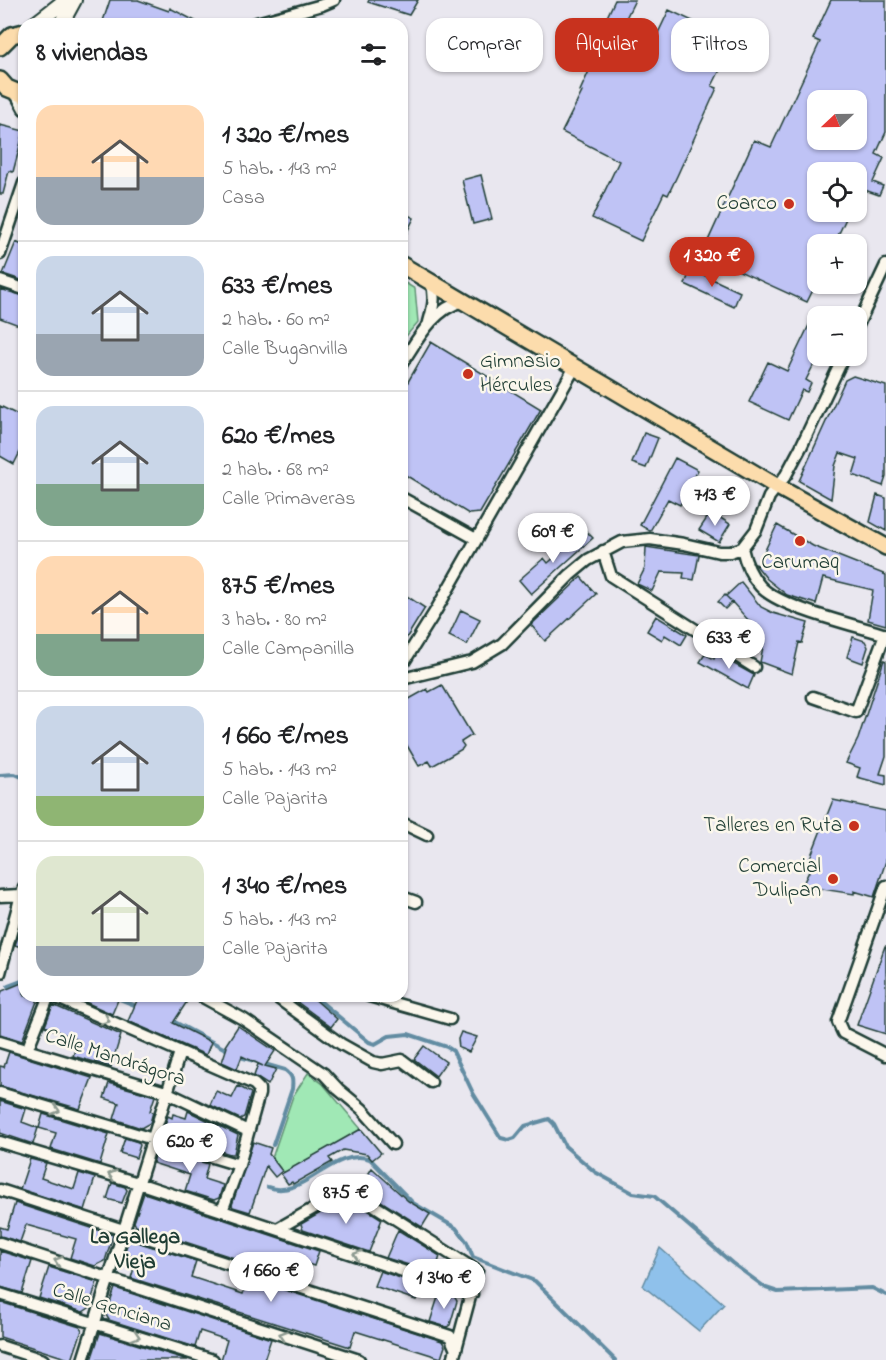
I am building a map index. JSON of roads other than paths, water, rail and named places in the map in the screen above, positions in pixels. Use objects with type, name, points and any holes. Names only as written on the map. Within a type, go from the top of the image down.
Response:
[{"type":"main road","points":[[43,18],[66,0]]},
{"type":"main road","points":[[64,18],[74,0]]},
{"type":"main road","points":[[0,47],[12,35],[18,34]]},
{"type":"main road","points":[[0,81],[7,88],[18,93]]},
{"type":"main road","points":[[408,268],[776,486],[886,547]]},
{"type":"street","points":[[275,18],[334,0]]},
{"type":"street","points":[[0,254],[18,214]]},
{"type":"street","points":[[867,306],[886,265]]},
{"type":"street","points":[[0,281],[18,287]]},
{"type":"street","points":[[428,325],[434,305],[432,282]]},
{"type":"street","points":[[408,354],[428,325],[451,304],[463,301]]},
{"type":"street","points":[[408,678],[472,662],[502,644],[570,575],[588,560],[622,542],[650,539],[719,552],[730,552],[742,548],[756,530],[769,497],[801,447],[839,366]]},
{"type":"street","points":[[408,655],[575,367]]},
{"type":"street","points":[[408,501],[476,539]]},
{"type":"street","points":[[742,548],[746,563],[760,587],[783,603],[885,635],[856,712],[813,697]]},
{"type":"street","points":[[603,551],[611,576],[753,667]]},
{"type":"street","points":[[408,826],[427,835]]},
{"type":"street","points":[[886,886],[837,1022],[843,1033],[886,1055]]},
{"type":"street","points":[[0,896],[18,894]]},
{"type":"street","points":[[408,899],[416,902]]},
{"type":"street","points":[[0,973],[18,910]]},
{"type":"street","points":[[27,1050],[46,1002]]},
{"type":"street","points":[[66,1002],[254,1084],[259,1089],[239,1165],[222,1211]]},
{"type":"street","points":[[212,1002],[243,1019],[324,1074],[362,1109],[393,1144]]},
{"type":"street","points":[[283,1002],[340,1044],[373,1062],[382,1064],[402,1060],[430,1082]]},
{"type":"street","points":[[390,1002],[450,1019]]},
{"type":"street","name":"Calle Mandrágora","points":[[0,1042],[166,1092],[248,1131]]},
{"type":"street","points":[[83,1360],[180,1052]]},
{"type":"street","points":[[0,1093],[239,1165]]},
{"type":"street","points":[[0,1143],[138,1183],[279,1228],[472,1294]]},
{"type":"street","points":[[0,1190],[450,1336],[463,1329]]},
{"type":"street","points":[[279,1228],[346,1190],[358,1195],[477,1271],[455,1355]]},
{"type":"street","points":[[0,1243],[358,1360]]},
{"type":"street","name":"Calle Genciana","points":[[0,1294],[213,1360]]},
{"type":"street","points":[[450,1336],[455,1355]]},
{"type":"street","points":[[0,1346],[43,1360]]},
{"type":"water","points":[[660,1248],[724,1304],[699,1331],[643,1286]]},
{"type":"waterway","points":[[0,775],[18,775]]},
{"type":"waterway","points":[[8,986],[18,982]]},
{"type":"waterway","points":[[127,1002],[139,1007]]},
{"type":"waterway","points":[[321,1002],[369,1042],[375,1044],[389,1036],[408,1034],[447,1047],[453,1051],[473,1093],[501,1138],[509,1140],[515,1138],[525,1126],[549,1119],[565,1146],[595,1172],[633,1193],[654,1196],[732,1263],[766,1288],[778,1292],[872,1288],[886,1295]]},
{"type":"waterway","points":[[171,1020],[231,1052]]},
{"type":"waterway","points":[[237,1056],[285,1070],[292,1078],[292,1089],[273,1145]]},
{"type":"waterway","points":[[268,1187],[281,1189],[294,1187],[343,1160],[356,1157],[370,1159],[413,1203],[456,1228],[467,1242],[473,1257],[535,1281],[615,1360]]},
{"type":"place","name":"Coarco","points":[[789,204]]},
{"type":"place","name":"Gimnasio Hércules","points":[[468,374]]},
{"type":"place","name":"Carumaq","points":[[800,541]]},
{"type":"place","name":"Talleres en Ruta","points":[[854,826]]},
{"type":"place","name":"Comercial Dulipan","points":[[833,879]]},
{"type":"district","name":"La Gallega Vieja","points":[[135,1250]]}]
